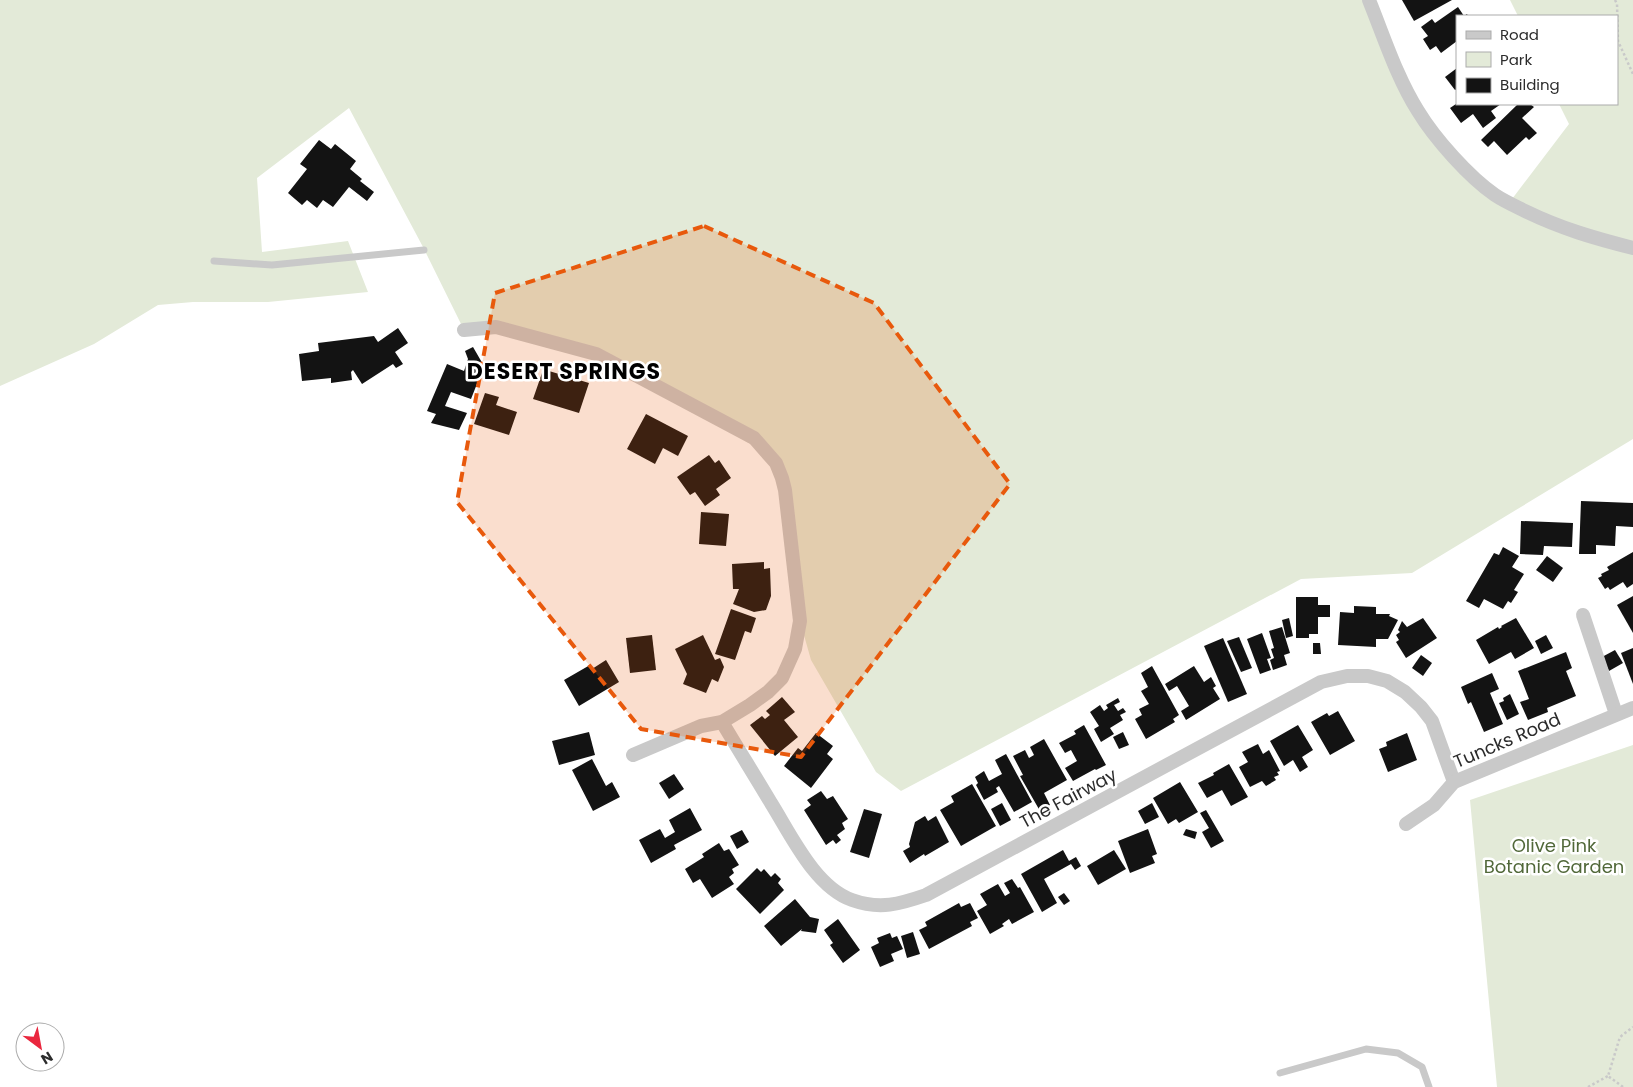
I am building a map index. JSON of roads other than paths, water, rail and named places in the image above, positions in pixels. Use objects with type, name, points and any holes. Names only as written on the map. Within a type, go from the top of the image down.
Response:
[{"type":"street","points":[[1369,0],[1393,59],[1418,111],[1450,152],[1472,175],[1495,195],[1548,222],[1582,235],[1633,248]]},
{"type":"street","points":[[464,330],[496,327],[596,354],[754,438],[776,463],[782,478],[786,490],[800,621],[795,649],[782,678],[768,692],[722,722],[701,726],[633,755]]},
{"type":"street","points":[[1583,615],[1616,714]]},
{"type":"street","name":"The Fairway","points":[[722,722],[808,862],[830,888],[851,900],[873,905],[900,904],[926,895],[1321,682],[1347,676],[1368,676],[1387,681],[1405,692],[1421,707],[1432,721],[1454,782]]},
{"type":"street","name":"Tuncks Road","points":[[1406,824],[1434,805],[1454,782],[1633,708]]},
{"type":"lane","points":[[214,261],[272,265],[424,250]]},
{"type":"lane","points":[[1280,1073],[1366,1049],[1398,1053],[1422,1068],[1429,1087]]},
{"type":"district","name":"DESERT SPRINGS","points":[[564,371]]},
{"type":"park label","name":"Olive Pink Botanic Garden","points":[[1554,855]]}]
